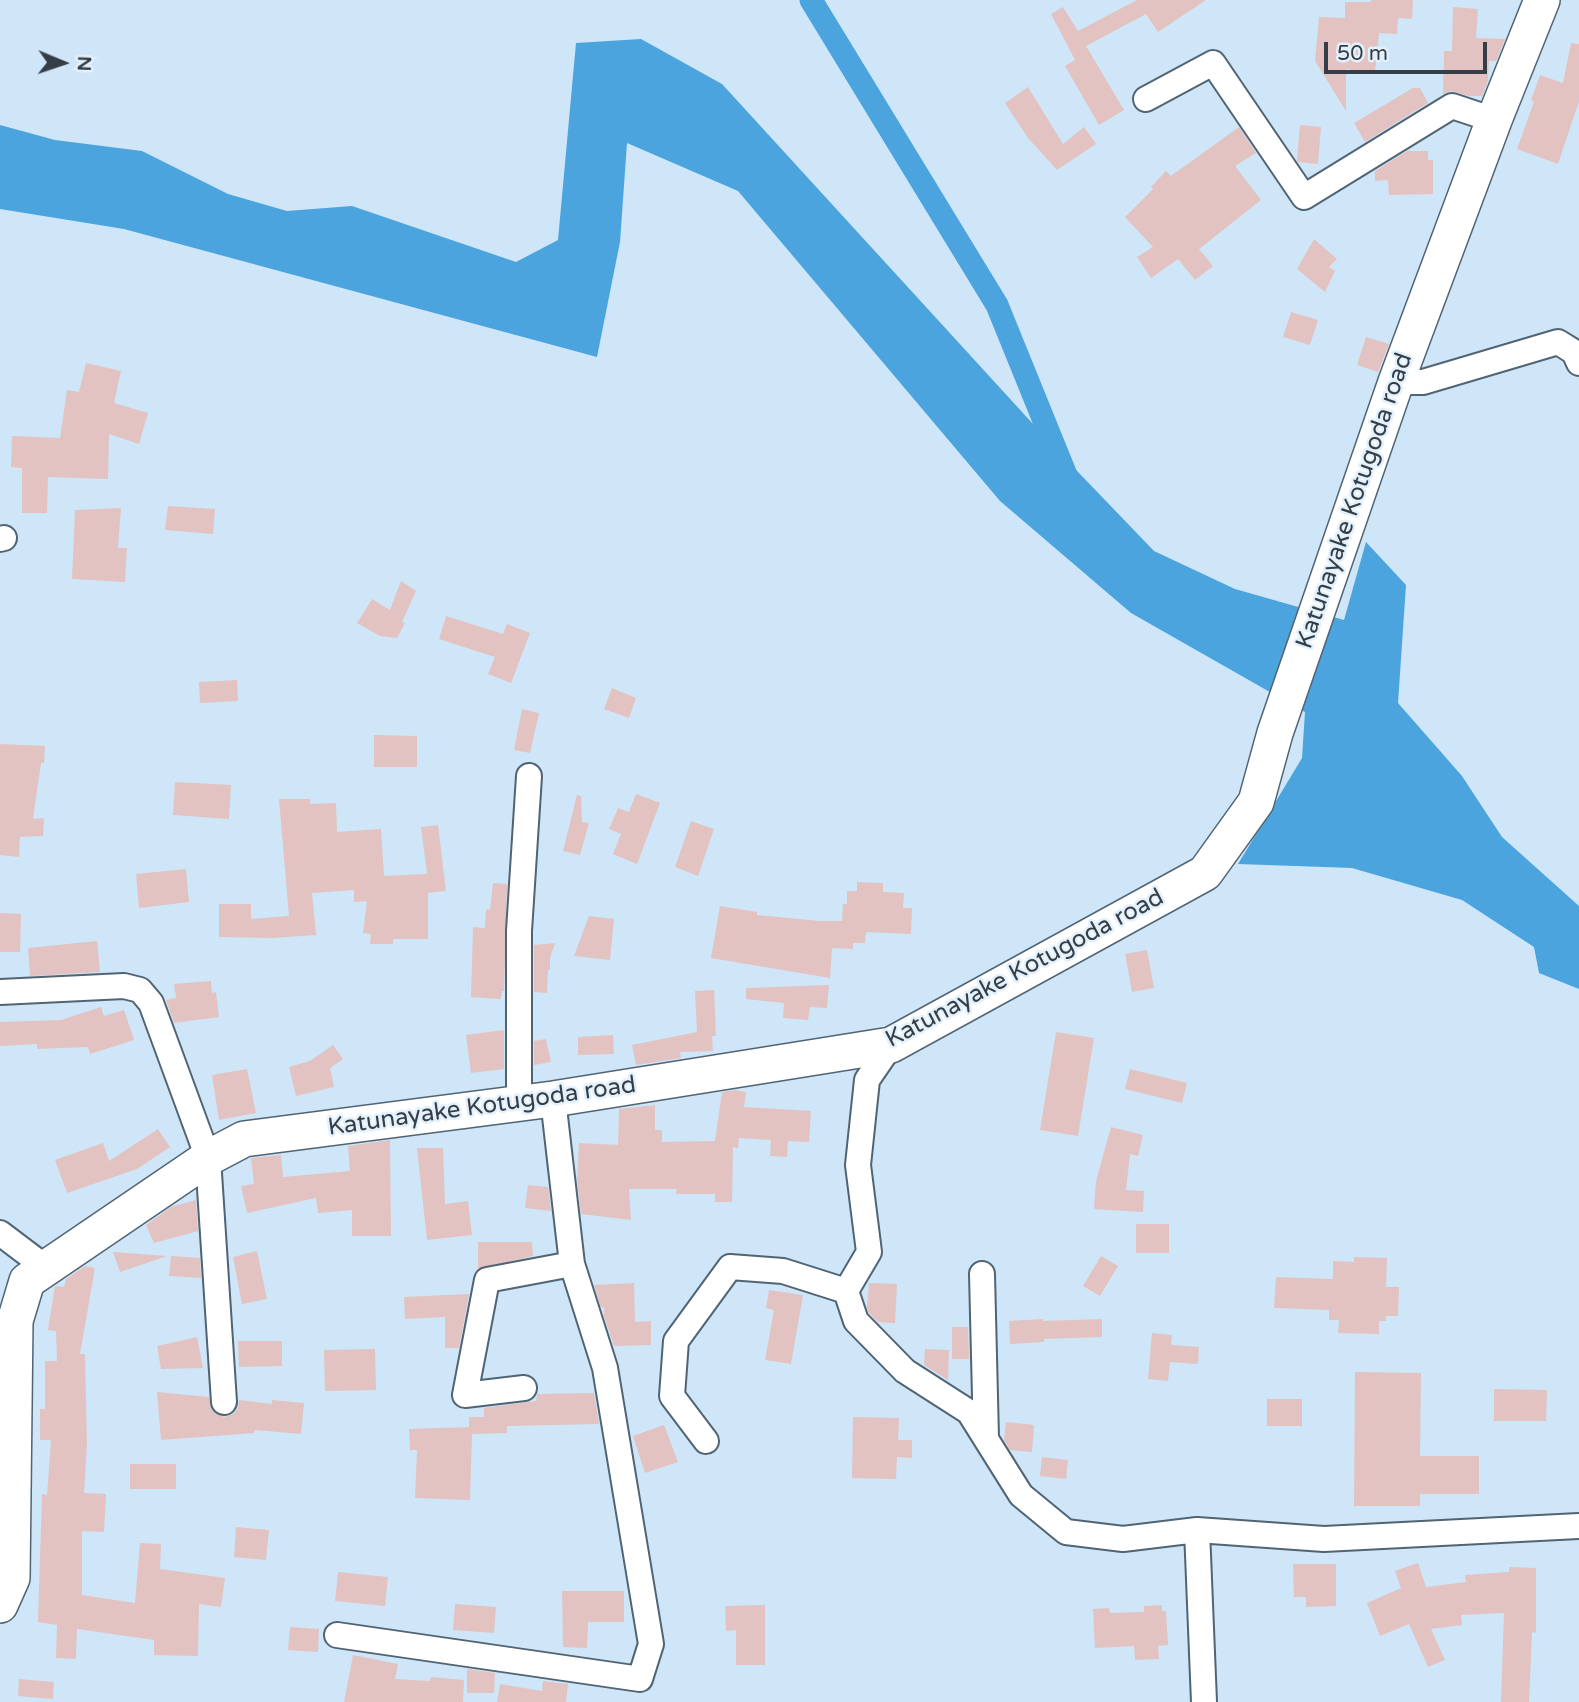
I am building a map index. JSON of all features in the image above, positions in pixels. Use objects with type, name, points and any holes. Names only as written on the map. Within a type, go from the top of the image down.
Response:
[{"type":"main road","name":"Katunayake Kotugoda road","points":[[0,1605],[12,1578],[15,1321],[27,1280],[208,1158],[244,1139],[553,1099],[891,1045],[1205,873],[1256,802],[1275,733],[1396,382],[1542,0]]},
{"type":"street","points":[[1146,99],[1213,63],[1304,197],[1452,106],[1494,120]]},
{"type":"street","points":[[1396,382],[1423,382],[1568,340],[1579,363]]},
{"type":"street","points":[[519,1103],[519,931],[529,776]]},
{"type":"street","points":[[0,992],[124,986],[140,990],[151,1003],[208,1158],[224,1402]]},
{"type":"street","points":[[891,1045],[867,1080],[858,1164],[869,1252],[846,1291],[856,1321],[905,1371],[969,1412],[1021,1495],[1066,1532],[1123,1539],[1197,1531],[1325,1539],[1579,1526]]},
{"type":"street","points":[[337,1635],[640,1679],[651,1644],[605,1368],[572,1264],[553,1099]]},
{"type":"street","points":[[0,1233],[45,1267]]},
{"type":"street","points":[[524,1388],[466,1395],[487,1280],[572,1264]]},
{"type":"street","points":[[705,1441],[672,1396],[676,1342],[730,1267],[783,1271],[846,1291]]},
{"type":"street","points":[[982,1275],[986,1438]]},
{"type":"street","points":[[1197,1531],[1204,1702]]},
{"type":"water","points":[[641,39],[722,84],[1055,448],[1154,551],[1235,589],[1344,620],[1366,542],[1406,585],[1398,703],[1462,776],[1502,837],[1579,906],[1579,989],[1539,973],[1534,947],[1462,900],[1352,868],[1238,864],[1302,758],[1305,712],[1131,613],[1000,501],[738,191],[627,143],[620,242],[597,357],[124,229],[0,209],[0,125],[55,140],[142,151],[228,194],[287,211],[352,206],[516,262],[558,240],[576,43]]},
{"type":"building","points":[[1137,0],[1206,0],[1158,32],[1146,14],[1086,46],[1124,110],[1099,125],[1065,66],[1075,60],[1051,14],[1063,7],[1078,31]]},
{"type":"building","points":[[1413,0],[1412,19],[1398,18],[1397,34],[1379,33],[1375,72],[1346,69],[1346,111],[1315,61],[1319,17],[1345,18],[1345,2]]},
{"type":"building","points":[[1453,7],[1478,9],[1476,38],[1505,39],[1496,61],[1489,61],[1488,81],[1482,96],[1468,96],[1451,91],[1443,94],[1444,51],[1452,51]]},
{"type":"building","points":[[1571,43],[1579,44],[1579,101],[1558,164],[1517,149],[1534,102],[1531,100],[1540,75],[1563,83]]},
{"type":"building","points":[[1028,87],[1063,144],[1084,127],[1096,144],[1057,170],[1028,138],[1005,103]]},
{"type":"building","points":[[1413,88],[1420,88],[1428,103],[1365,142],[1354,123]]},
{"type":"building","points":[[1300,125],[1321,127],[1318,164],[1297,160]]},
{"type":"building","points":[[1239,127],[1256,153],[1235,166],[1261,200],[1199,249],[1213,266],[1195,280],[1178,259],[1151,278],[1137,257],[1153,247],[1125,217],[1153,189],[1151,187],[1166,171],[1171,176]]},
{"type":"building","points":[[1407,151],[1428,151],[1428,160],[1433,160],[1433,194],[1389,195],[1388,180],[1375,181],[1375,171]]},
{"type":"building","points":[[1314,239],[1337,259],[1329,267],[1335,271],[1325,292],[1297,269]]},
{"type":"building","points":[[1291,312],[1318,320],[1310,345],[1283,337]]},
{"type":"building","points":[[1366,337],[1389,344],[1378,372],[1357,365]]},
{"type":"building","points":[[86,363],[121,371],[114,403],[148,413],[139,444],[109,434],[108,479],[48,477],[47,513],[22,513],[22,468],[11,467],[12,436],[60,438],[67,390],[79,392]]},
{"type":"building","points":[[168,506],[215,509],[213,534],[165,530]]},
{"type":"building","points":[[121,508],[118,548],[127,548],[125,582],[72,579],[75,510]]},
{"type":"building","points":[[401,581],[416,591],[397,638],[380,636],[357,623],[372,599],[390,610]]},
{"type":"building","points":[[446,616],[503,634],[507,624],[530,633],[511,683],[488,674],[495,657],[439,639]]},
{"type":"building","points":[[237,680],[238,701],[200,703],[199,682]]},
{"type":"building","points":[[612,688],[636,698],[629,718],[604,709]]},
{"type":"building","points":[[522,709],[539,713],[530,753],[514,750]]},
{"type":"building","points":[[374,735],[417,736],[417,767],[374,767]]},
{"type":"building","points":[[0,744],[45,746],[33,819],[44,818],[43,836],[20,837],[19,857],[0,855]]},
{"type":"building","points":[[175,782],[231,785],[229,819],[173,815]]},
{"type":"building","points":[[636,794],[660,803],[637,864],[613,854],[621,834],[609,829],[618,808],[629,812]]},
{"type":"building","points":[[577,795],[581,796],[582,822],[589,823],[580,855],[563,851]]},
{"type":"building","points":[[279,799],[310,799],[310,804],[336,803],[337,832],[381,829],[384,876],[427,874],[421,827],[438,825],[446,891],[428,893],[428,939],[393,939],[393,944],[370,944],[371,934],[363,933],[367,901],[354,902],[354,890],[312,893],[316,935],[273,938],[219,937],[219,904],[251,904],[251,919],[289,916]]},
{"type":"building","points":[[691,821],[714,829],[698,876],[675,867]]},
{"type":"building","points":[[186,869],[189,902],[139,908],[136,874]]},
{"type":"building","points":[[857,882],[883,883],[883,892],[904,893],[903,908],[912,908],[911,934],[866,932],[865,943],[853,943],[853,949],[832,948],[830,978],[711,958],[720,906],[757,912],[757,915],[842,921],[843,904],[847,904],[847,891],[857,891]]},
{"type":"building","points":[[493,883],[507,884],[504,991],[501,999],[471,997],[473,927],[485,928],[486,909],[490,910]]},
{"type":"building","points":[[0,913],[21,914],[20,952],[0,952]]},
{"type":"building","points":[[589,916],[614,919],[610,960],[574,956]]},
{"type":"building","points":[[97,941],[100,972],[30,976],[28,948]]},
{"type":"building","points":[[555,943],[548,970],[547,993],[534,992],[534,945]]},
{"type":"building","points":[[1147,950],[1154,988],[1132,992],[1125,954]]},
{"type":"building","points":[[211,981],[212,993],[216,992],[219,1017],[174,1023],[166,1000],[176,998],[174,984]]},
{"type":"building","points":[[829,985],[827,1008],[810,1007],[808,1020],[783,1018],[784,1003],[746,999],[746,988]]},
{"type":"building","points":[[714,990],[716,1036],[712,1036],[713,1051],[680,1052],[681,1058],[636,1065],[632,1045],[697,1032],[695,991]]},
{"type":"building","points":[[101,1007],[104,1016],[124,1010],[134,1040],[90,1054],[88,1047],[37,1049],[37,1044],[0,1046],[0,1022],[61,1020]]},
{"type":"building","points":[[504,1030],[504,1069],[471,1073],[466,1035]]},
{"type":"building","points":[[1056,1032],[1094,1038],[1078,1136],[1040,1130]]},
{"type":"building","points":[[613,1035],[614,1054],[578,1055],[578,1037]]},
{"type":"building","points":[[546,1039],[551,1062],[534,1065],[534,1041]]},
{"type":"building","points":[[333,1045],[343,1059],[330,1068],[334,1087],[296,1096],[289,1067],[310,1061]]},
{"type":"building","points":[[247,1069],[256,1113],[219,1120],[212,1075]]},
{"type":"building","points":[[1130,1069],[1187,1083],[1182,1103],[1125,1089]]},
{"type":"building","points":[[722,1092],[746,1092],[744,1107],[811,1111],[809,1142],[788,1141],[787,1157],[770,1156],[771,1140],[739,1138],[738,1148],[733,1147],[732,1202],[715,1202],[715,1194],[676,1194],[677,1189],[629,1189],[631,1220],[581,1214],[577,1180],[579,1143],[618,1145],[619,1109],[655,1105],[655,1130],[662,1130],[662,1142],[715,1141]]},
{"type":"building","points":[[1111,1127],[1143,1135],[1138,1156],[1130,1154],[1126,1190],[1144,1191],[1143,1212],[1094,1209],[1096,1181]]},
{"type":"building","points":[[158,1129],[170,1147],[137,1169],[67,1193],[55,1160],[103,1143],[109,1161]]},
{"type":"building","points":[[390,1140],[391,1236],[352,1236],[352,1210],[318,1213],[316,1198],[247,1213],[241,1186],[254,1184],[251,1158],[281,1155],[283,1177],[350,1171],[348,1146]]},
{"type":"building","points":[[417,1148],[443,1148],[445,1204],[468,1201],[472,1235],[427,1240]]},
{"type":"building","points":[[528,1185],[548,1187],[551,1211],[525,1208]]},
{"type":"building","points":[[196,1200],[198,1231],[154,1243],[146,1225],[171,1207]]},
{"type":"building","points":[[1136,1224],[1169,1224],[1169,1253],[1136,1253]]},
{"type":"building","points":[[478,1242],[532,1242],[533,1256],[478,1269]]},
{"type":"building","points":[[257,1251],[267,1299],[242,1304],[233,1257]]},
{"type":"building","points":[[113,1252],[167,1256],[120,1272]]},
{"type":"building","points":[[171,1256],[200,1258],[201,1278],[169,1276]]},
{"type":"building","points":[[1101,1256],[1118,1266],[1100,1296],[1083,1286]]},
{"type":"building","points":[[1354,1257],[1387,1258],[1386,1287],[1399,1287],[1398,1316],[1386,1316],[1386,1321],[1379,1321],[1379,1334],[1338,1333],[1339,1320],[1329,1320],[1329,1310],[1274,1308],[1276,1277],[1333,1279],[1333,1261],[1354,1262]]},
{"type":"building","points":[[85,1266],[95,1268],[80,1354],[85,1354],[87,1445],[84,1493],[106,1494],[104,1532],[82,1531],[82,1595],[135,1603],[140,1543],[161,1544],[160,1569],[225,1578],[221,1607],[199,1604],[198,1656],[154,1655],[154,1640],[77,1629],[76,1659],[56,1658],[57,1625],[38,1622],[42,1494],[47,1495],[51,1440],[40,1440],[40,1409],[45,1409],[45,1361],[57,1361],[56,1331],[48,1330],[55,1286],[64,1287],[66,1279]]},
{"type":"building","points":[[634,1283],[635,1322],[651,1321],[651,1345],[614,1346],[604,1316],[604,1307],[601,1307],[594,1285]]},
{"type":"building","points":[[869,1283],[897,1284],[895,1323],[878,1322],[869,1313]]},
{"type":"building","points":[[769,1290],[803,1295],[791,1364],[765,1360],[774,1310],[766,1308]]},
{"type":"building","points":[[469,1294],[459,1348],[445,1348],[445,1317],[405,1319],[404,1297]]},
{"type":"building","points":[[1102,1319],[1102,1337],[1044,1339],[1044,1342],[1010,1344],[1009,1321]]},
{"type":"building","points":[[952,1327],[968,1327],[969,1359],[952,1359]]},
{"type":"building","points":[[1152,1333],[1172,1335],[1171,1345],[1199,1347],[1198,1364],[1170,1362],[1168,1381],[1148,1379]]},
{"type":"building","points":[[197,1337],[203,1368],[161,1369],[157,1346]]},
{"type":"building","points":[[238,1341],[282,1341],[282,1366],[239,1367]]},
{"type":"building","points":[[375,1349],[376,1390],[325,1391],[324,1350]]},
{"type":"building","points":[[925,1349],[949,1350],[948,1380],[924,1365]]},
{"type":"building","points":[[1355,1372],[1421,1373],[1420,1456],[1479,1456],[1479,1494],[1420,1494],[1420,1506],[1354,1506]]},
{"type":"building","points":[[1494,1389],[1547,1390],[1546,1421],[1494,1421]]},
{"type":"building","points":[[157,1392],[209,1397],[212,1411],[224,1417],[233,1414],[238,1408],[239,1400],[272,1404],[272,1400],[304,1403],[301,1434],[255,1430],[254,1433],[161,1440]]},
{"type":"building","points":[[594,1393],[599,1424],[507,1426],[507,1433],[472,1434],[470,1500],[415,1498],[417,1450],[410,1450],[409,1429],[469,1427],[469,1417],[484,1417],[484,1408],[536,1401],[537,1394]]},
{"type":"building","points":[[1267,1399],[1302,1399],[1302,1426],[1267,1426]]},
{"type":"building","points":[[853,1417],[899,1418],[898,1440],[912,1440],[912,1458],[897,1457],[896,1479],[852,1478]]},
{"type":"building","points":[[1006,1422],[1034,1425],[1032,1452],[1010,1450],[1004,1440]]},
{"type":"building","points":[[664,1425],[678,1462],[645,1473],[633,1436]]},
{"type":"building","points":[[1042,1457],[1068,1460],[1066,1479],[1040,1476]]},
{"type":"building","points":[[130,1464],[176,1464],[176,1489],[130,1489]]},
{"type":"building","points":[[236,1527],[269,1530],[266,1560],[234,1557]]},
{"type":"building","points":[[1418,1563],[1426,1587],[1466,1582],[1465,1575],[1509,1572],[1509,1567],[1536,1568],[1536,1633],[1532,1632],[1529,1702],[1501,1702],[1504,1613],[1461,1615],[1462,1625],[1431,1629],[1445,1660],[1428,1667],[1409,1624],[1380,1636],[1367,1603],[1401,1588],[1395,1571]]},
{"type":"building","points":[[1293,1564],[1336,1564],[1336,1606],[1306,1607],[1306,1597],[1294,1597]]},
{"type":"building","points":[[338,1572],[388,1577],[385,1606],[335,1601]]},
{"type":"building","points":[[562,1591],[624,1591],[624,1622],[588,1622],[587,1648],[563,1647]]},
{"type":"building","points":[[455,1604],[496,1607],[494,1633],[453,1630]]},
{"type":"building","points":[[765,1605],[765,1665],[736,1665],[736,1630],[726,1631],[725,1606]]},
{"type":"building","points":[[1162,1605],[1162,1611],[1166,1611],[1168,1645],[1158,1646],[1159,1659],[1135,1660],[1134,1646],[1095,1648],[1093,1609],[1109,1608],[1110,1613],[1144,1612],[1144,1606]]},
{"type":"building","points":[[290,1627],[319,1629],[318,1652],[288,1650]]},
{"type":"building","points":[[353,1655],[398,1664],[395,1679],[430,1681],[431,1677],[464,1680],[463,1702],[344,1702]]},
{"type":"building","points":[[467,1669],[495,1673],[494,1693],[467,1693]]},
{"type":"building","points":[[19,1679],[54,1682],[53,1699],[18,1696]]},
{"type":"building","points":[[543,1681],[568,1684],[566,1702],[497,1702],[500,1684],[542,1691]]},
{"type":"waterway","points":[[811,0],[997,305],[1066,475]]}]
